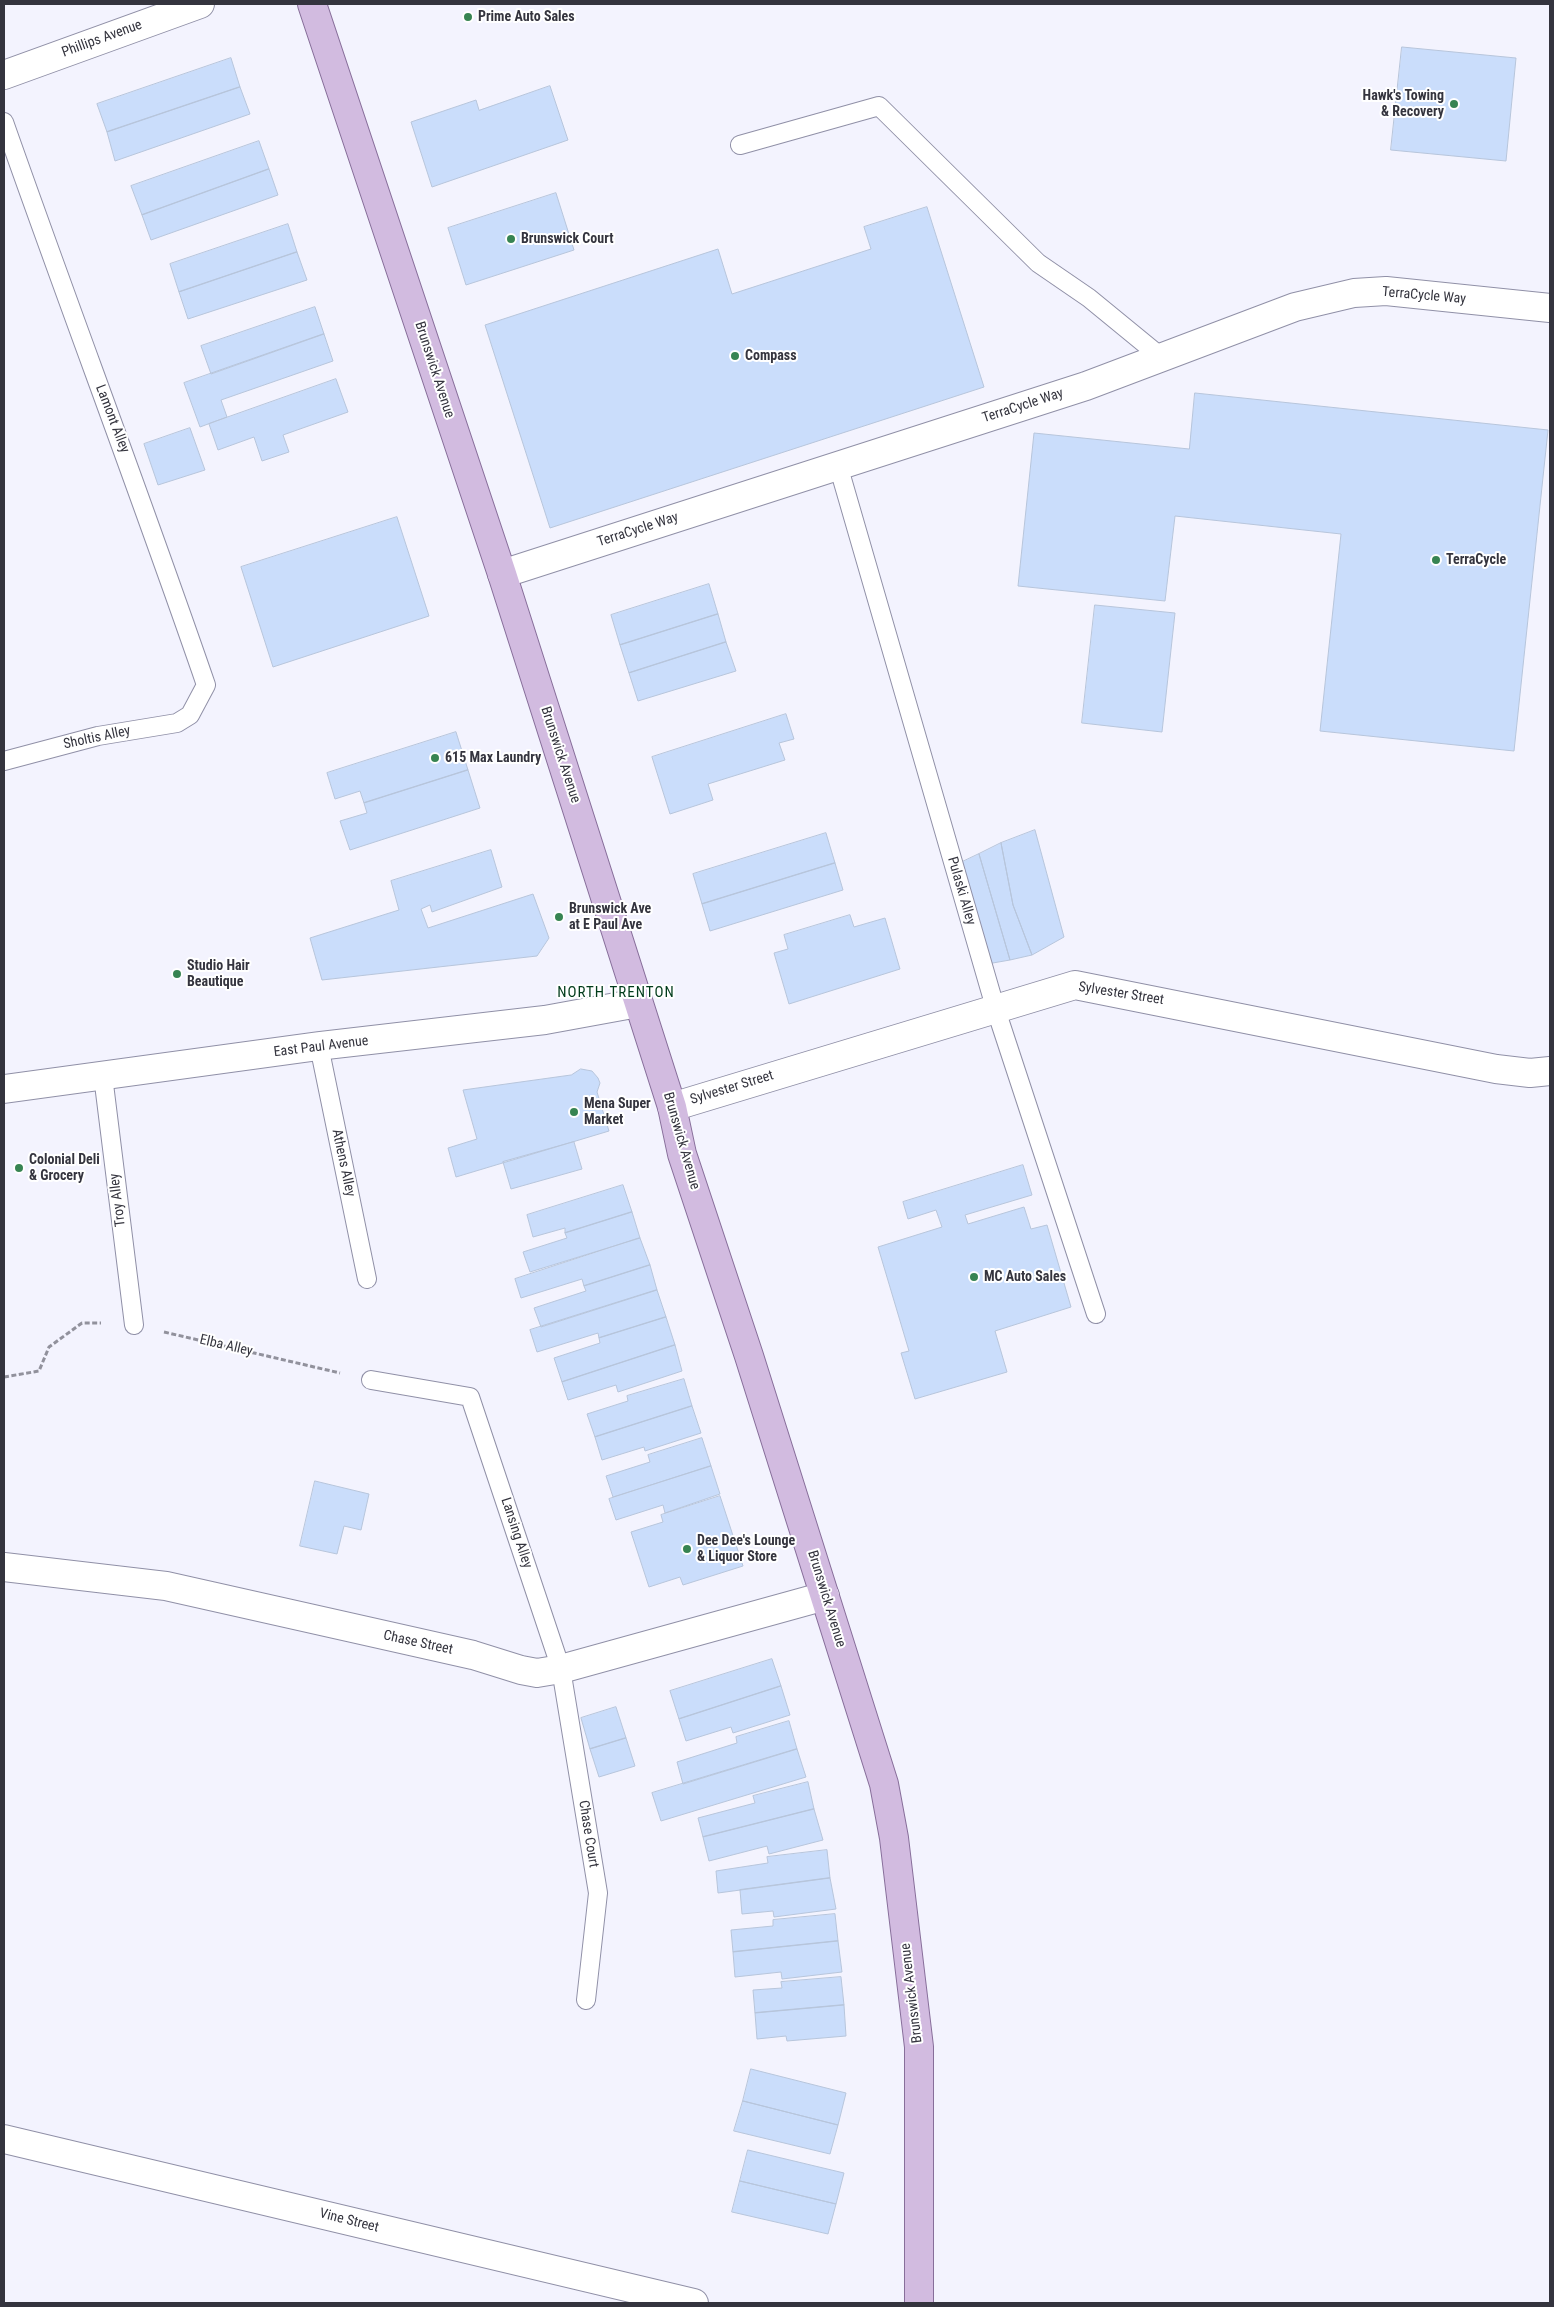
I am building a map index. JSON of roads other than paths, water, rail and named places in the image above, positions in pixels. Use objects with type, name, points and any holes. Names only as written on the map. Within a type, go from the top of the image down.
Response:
[{"type":"main road","name":"Brunswick Avenue","points":[[312,4],[502,574],[672,1107],[682,1154],[884,1784],[894,1838],[919,2047],[919,2303]]},
{"type":"street","name":"Phillips Avenue","points":[[4,75],[200,4]]},
{"type":"street","name":"TerraCycle Way","points":[[502,574],[1086,386],[1295,308],[1354,294],[1386,291],[1550,308]]},
{"type":"street","name":"Sylvester Street","points":[[672,1107],[1075,985],[1496,1068],[1530,1073],[1550,1071]]},
{"type":"street","name":"East Paul Avenue","points":[[4,1089],[319,1046],[545,1020],[638,1003]]},
{"type":"street","name":"Chase Street","points":[[4,1567],[166,1586],[473,1654],[536,1673],[561,1669],[825,1596]]},
{"type":"street","name":"Vine Street","points":[[4,2139],[694,2303]]},
{"type":"lane","points":[[740,145],[879,106],[1038,263],[1089,298],[1161,357]]},
{"type":"lane","name":"Lamont Alley","points":[[4,122],[60,280],[140,493],[206,685],[190,715]]},
{"type":"lane","name":"Pulaski Alley","points":[[838,465],[995,1008],[1096,1314]]},
{"type":"lane","name":"Sholtis Alley","points":[[4,761],[98,736],[177,723],[190,715]]},
{"type":"lane","name":"Athens Alley","points":[[319,1046],[367,1279]]},
{"type":"lane","name":"Troy Alley","points":[[103,1076],[134,1325]]},
{"type":"lane","name":"Lansing Alley","points":[[371,1380],[470,1397],[561,1669]]},
{"type":"lane","name":"Chase Court","points":[[561,1669],[598,1893],[586,2000]]},
{"type":"place","name":"Prime Auto Sales","points":[[468,17]]},
{"type":"place","name":"Hawk's Towing & Recovery","points":[[1454,104]]},
{"type":"place","name":"Brunswick Court","points":[[511,239]]},
{"type":"place","name":"Compass","points":[[735,356]]},
{"type":"place","name":"TerraCycle","points":[[1436,560]]},
{"type":"place","name":"615 Max Laundry","points":[[435,758]]},
{"type":"place","name":"Brunswick Ave at E Paul Ave","points":[[559,917]]},
{"type":"place","name":"Studio Hair Beautique","points":[[177,974]]},
{"type":"place","name":"Mena Super Market","points":[[574,1112]]},
{"type":"place","name":"Colonial Deli & Grocery","points":[[19,1168]]},
{"type":"place","name":"MC Auto Sales","points":[[974,1277]]},
{"type":"place","name":"Dee Dee's Lounge & Liquor Store","points":[[687,1549]]},
{"type":"district","name":"NORTH TRENTON","points":[[616,993]]}]
